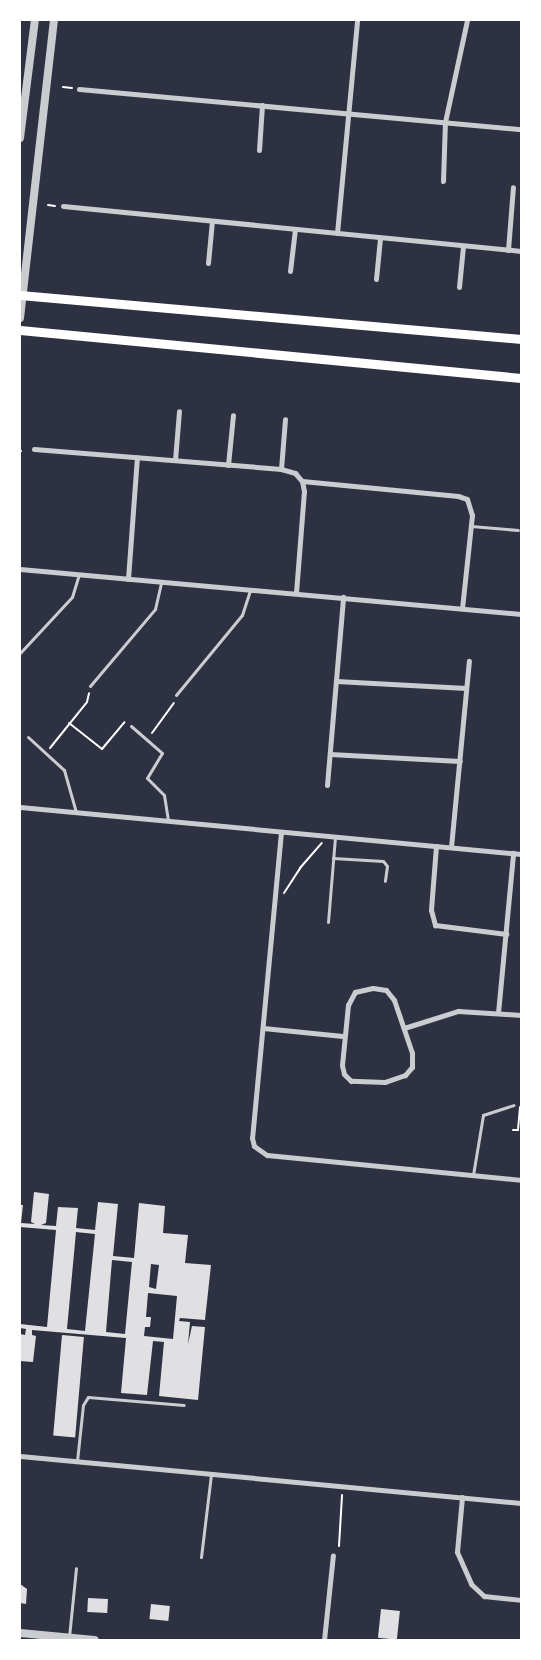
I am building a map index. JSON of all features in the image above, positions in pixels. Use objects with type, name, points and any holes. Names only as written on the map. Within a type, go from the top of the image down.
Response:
[{"type":"main road","points":[[21,296],[521,339]]},
{"type":"main road","points":[[20,330],[521,378]]},
{"type":"street","points":[[20,138],[23,82],[35,20]]},
{"type":"street","points":[[20,318],[21,296],[54,20]]},
{"type":"street","points":[[337,234],[357,20]]},
{"type":"street","points":[[443,181],[446,122],[467,20]]},
{"type":"street","points":[[79,88],[521,129]]},
{"type":"street","points":[[258,150],[262,105]]},
{"type":"street","points":[[508,250],[514,187]]},
{"type":"street","points":[[62,206],[521,252]]},
{"type":"street","points":[[208,263],[212,221]]},
{"type":"street","points":[[290,271],[295,229]]},
{"type":"street","points":[[376,279],[380,238]]},
{"type":"street","points":[[458,287],[463,246]]},
{"type":"street","points":[[174,460],[179,411]]},
{"type":"street","points":[[228,465],[232,415]]},
{"type":"street","points":[[281,469],[285,420]]},
{"type":"street","points":[[34,449],[281,469],[295,473],[302,481],[304,491],[296,593]]},
{"type":"street","points":[[128,579],[137,457]]},
{"type":"street","points":[[302,481],[464,497],[471,506],[462,608]]},
{"type":"street","points":[[20,569],[521,614]]},
{"type":"street","points":[[327,785],[343,597]]},
{"type":"street","points":[[451,847],[469,661]]},
{"type":"street","points":[[336,681],[466,688]]},
{"type":"street","points":[[330,754],[460,761]]},
{"type":"street","points":[[20,807],[521,854]]},
{"type":"street","points":[[281,832],[252,1138],[259,1152],[521,1180]]},
{"type":"street","points":[[436,846],[431,910],[435,925],[506,934]]},
{"type":"street","points":[[498,1013],[514,853]]},
{"type":"street","points":[[364,988],[382,989],[390,993],[404,1028],[412,1053],[412,1067],[405,1075],[380,1083],[347,1078],[342,1065],[343,1036],[350,998],[364,988]]},
{"type":"street","points":[[404,1028],[458,1011],[521,1016]]},
{"type":"street","points":[[263,1028],[343,1036]]},
{"type":"street","points":[[20,1456],[521,1503]]},
{"type":"street","points":[[462,1497],[457,1552],[471,1584],[480,1593],[492,1598],[521,1600]]},
{"type":"street","points":[[324,1640],[333,1555]]},
{"type":"street","points":[[20,1633],[95,1640]]},
{"type":"lane","points":[[470,526],[518,530]]},
{"type":"lane","points":[[20,653],[72,596],[78,574]]},
{"type":"lane","points":[[90,686],[155,608],[161,582]]},
{"type":"lane","points":[[176,696],[242,615],[250,590]]},
{"type":"lane","points":[[131,726],[162,753],[147,778],[164,795],[168,821]]},
{"type":"lane","points":[[28,737],[47,752],[67,775],[76,812]]},
{"type":"lane","points":[[328,922],[335,837]]},
{"type":"lane","points":[[333,858],[383,861],[387,866],[385,881]]},
{"type":"lane","points":[[473,1175],[483,1115],[513,1105]]},
{"type":"lane","points":[[77,1461],[83,1405],[88,1397],[184,1406]]},
{"type":"lane","points":[[201,1557],[211,1474]]},
{"type":"lane","points":[[69,1638],[76,1568]]},
{"type":"path","points":[[47,752],[87,702],[90,686]]},
{"type":"path","points":[[147,739],[173,705],[176,696]]},
{"type":"path","points":[[69,723],[102,749],[124,721],[131,726]]},
{"type":"path","points":[[283,898],[300,868],[322,843]]},
{"type":"path","points":[[513,1130],[518,1130],[521,1102]]},
{"type":"path","points":[[339,1546],[343,1493]]},
{"type":"building","points":[[34,1192],[49,1194],[46,1223],[41,1225],[56,1226],[58,1207],[78,1208],[76,1228],[95,1230],[98,1202],[118,1204],[113,1256],[134,1258],[139,1203],[165,1206],[163,1233],[188,1235],[185,1263],[211,1265],[205,1320],[180,1318],[179,1321],[190,1322],[188,1344],[192,1326],[205,1327],[198,1400],[159,1396],[164,1342],[153,1341],[147,1395],[121,1393],[126,1338],[32,1330],[32,1335],[36,1336],[33,1362],[20,1361],[20,1334],[25,1335],[26,1329],[20,1328],[20,1324],[47,1327],[56,1230],[20,1227],[20,1205],[23,1205],[21,1223],[35,1224],[31,1222]],"holes":[[[76,1232],[95,1234],[85,1331],[67,1329]],[[112,1260],[132,1262],[125,1334],[106,1332]],[[151,1264],[159,1265],[156,1289],[149,1287]],[[148,1293],[177,1296],[173,1339],[144,1336],[145,1327],[150,1327],[151,1317],[146,1317]]]},
{"type":"building","points":[[62,1335],[84,1337],[75,1438],[53,1436]]},
{"type":"building","points":[[20,1584],[27,1589],[26,1604],[20,1603]]},
{"type":"building","points":[[88,1598],[108,1599],[107,1613],[87,1612]]},
{"type":"building","points":[[151,1604],[170,1606],[168,1621],[149,1619]]},
{"type":"building","points":[[381,1609],[400,1611],[397,1640],[378,1638]]}]
